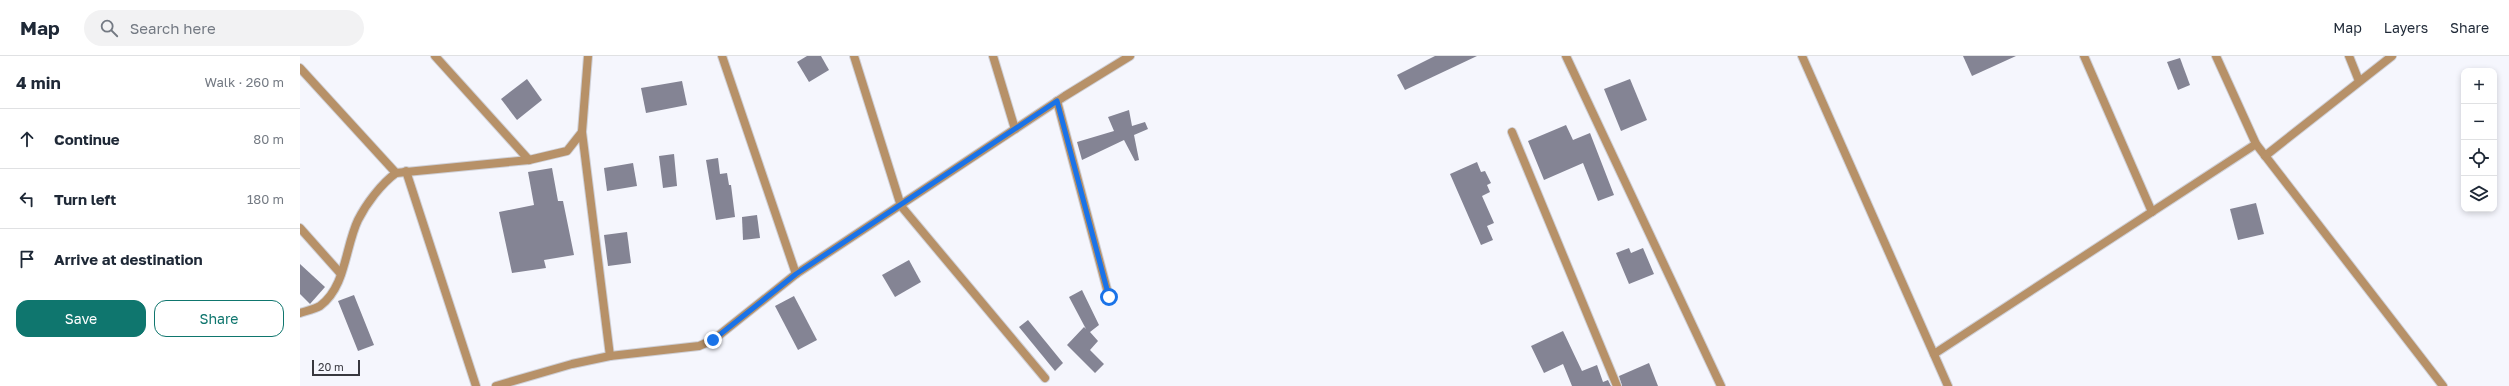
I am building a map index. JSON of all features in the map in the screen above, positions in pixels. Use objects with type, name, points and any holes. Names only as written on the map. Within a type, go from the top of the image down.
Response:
[{"type":"street","points":[[434,56],[529,160]]},
{"type":"street","points":[[588,56],[582,132],[610,356]]},
{"type":"street","points":[[722,56],[796,274]]},
{"type":"street","points":[[854,56],[901,206],[1045,378]]},
{"type":"street","points":[[993,56],[1015,130]]},
{"type":"street","points":[[496,386],[572,364],[610,356],[699,346],[713,340],[796,274],[901,206],[1057,101],[1130,56]]},
{"type":"street","points":[[1566,56],[1721,386]]},
{"type":"street","points":[[1802,56],[1948,386]]},
{"type":"street","points":[[2084,56],[2152,212]]},
{"type":"street","points":[[2216,56],[2256,144],[2444,386]]},
{"type":"street","points":[[2349,56],[2359,81]]},
{"type":"street","points":[[2265,156],[2392,56]]},
{"type":"street","points":[[300,68],[396,173]]},
{"type":"street","points":[[1057,101],[1109,297]]},
{"type":"street","points":[[300,313],[320,306],[330,296],[341,274],[358,220],[386,180],[396,173],[529,160],[567,151],[582,132]]},
{"type":"street","points":[[1512,132],[1617,386]]},
{"type":"street","points":[[1934,354],[2256,144]]},
{"type":"street","points":[[406,171],[476,386]]},
{"type":"street","points":[[300,228],[341,274]]},
{"type":"building","points":[[807,56],[821,56],[829,70],[809,82],[797,62]]},
{"type":"building","points":[[1435,56],[1477,56],[1405,90],[1397,75]]},
{"type":"building","points":[[1963,56],[2016,56],[1972,76]]},
{"type":"building","points":[[2180,58],[2190,85],[2178,90],[2167,62]]},
{"type":"building","points":[[527,79],[542,100],[517,120],[501,99]]},
{"type":"building","points":[[1630,79],[1647,120],[1621,131],[1604,89]]},
{"type":"building","points":[[682,81],[687,105],[646,113],[641,88]]},
{"type":"building","points":[[1129,110],[1132,126],[1145,122],[1148,129],[1134,135],[1139,160],[1135,161],[1124,140],[1082,160],[1077,142],[1114,131],[1108,117]]},
{"type":"building","points":[[1566,125],[1573,140],[1590,133],[1614,195],[1598,201],[1583,163],[1544,180],[1528,141]]},
{"type":"building","points":[[674,154],[677,186],[663,188],[659,156]]},
{"type":"building","points":[[718,158],[720,174],[727,173],[729,185],[731,185],[735,217],[716,220],[706,160]]},
{"type":"building","points":[[1477,162],[1481,172],[1485,171],[1491,183],[1487,185],[1490,192],[1482,196],[1494,223],[1487,226],[1493,240],[1481,245],[1450,174]]},
{"type":"building","points":[[633,163],[637,186],[607,191],[604,168]]},
{"type":"building","points":[[552,168],[558,201],[563,201],[574,255],[544,260],[546,268],[512,273],[499,212],[534,205],[528,172]]},
{"type":"building","points":[[2256,203],[2264,234],[2238,240],[2230,209]]},
{"type":"building","points":[[757,215],[760,238],[743,240],[742,217]]},
{"type":"building","points":[[627,232],[631,263],[608,266],[604,235]]},
{"type":"building","points":[[1629,248],[1631,253],[1643,248],[1654,274],[1629,284],[1616,253]]},
{"type":"building","points":[[909,260],[921,282],[895,297],[882,275]]},
{"type":"building","points":[[300,264],[325,287],[310,304],[300,294]]},
{"type":"building","points":[[1082,290],[1099,325],[1090,332],[1098,341],[1090,350],[1104,364],[1095,373],[1067,345],[1084,327],[1086,329],[1069,297]]},
{"type":"building","points":[[354,295],[374,345],[358,351],[338,301]]},
{"type":"building","points":[[794,296],[817,340],[798,350],[775,306]]},
{"type":"building","points":[[1028,320],[1063,363],[1055,371],[1019,327]]},
{"type":"building","points":[[1563,331],[1582,371],[1597,365],[1603,382],[1608,380],[1611,386],[1572,386],[1563,364],[1544,373],[1531,346]]},
{"type":"building","points":[[1649,363],[1658,386],[1622,386],[1619,376]]},
{"type":"route","points":[[713,340],[796,274],[901,206],[1057,101],[1109,297]]}]
